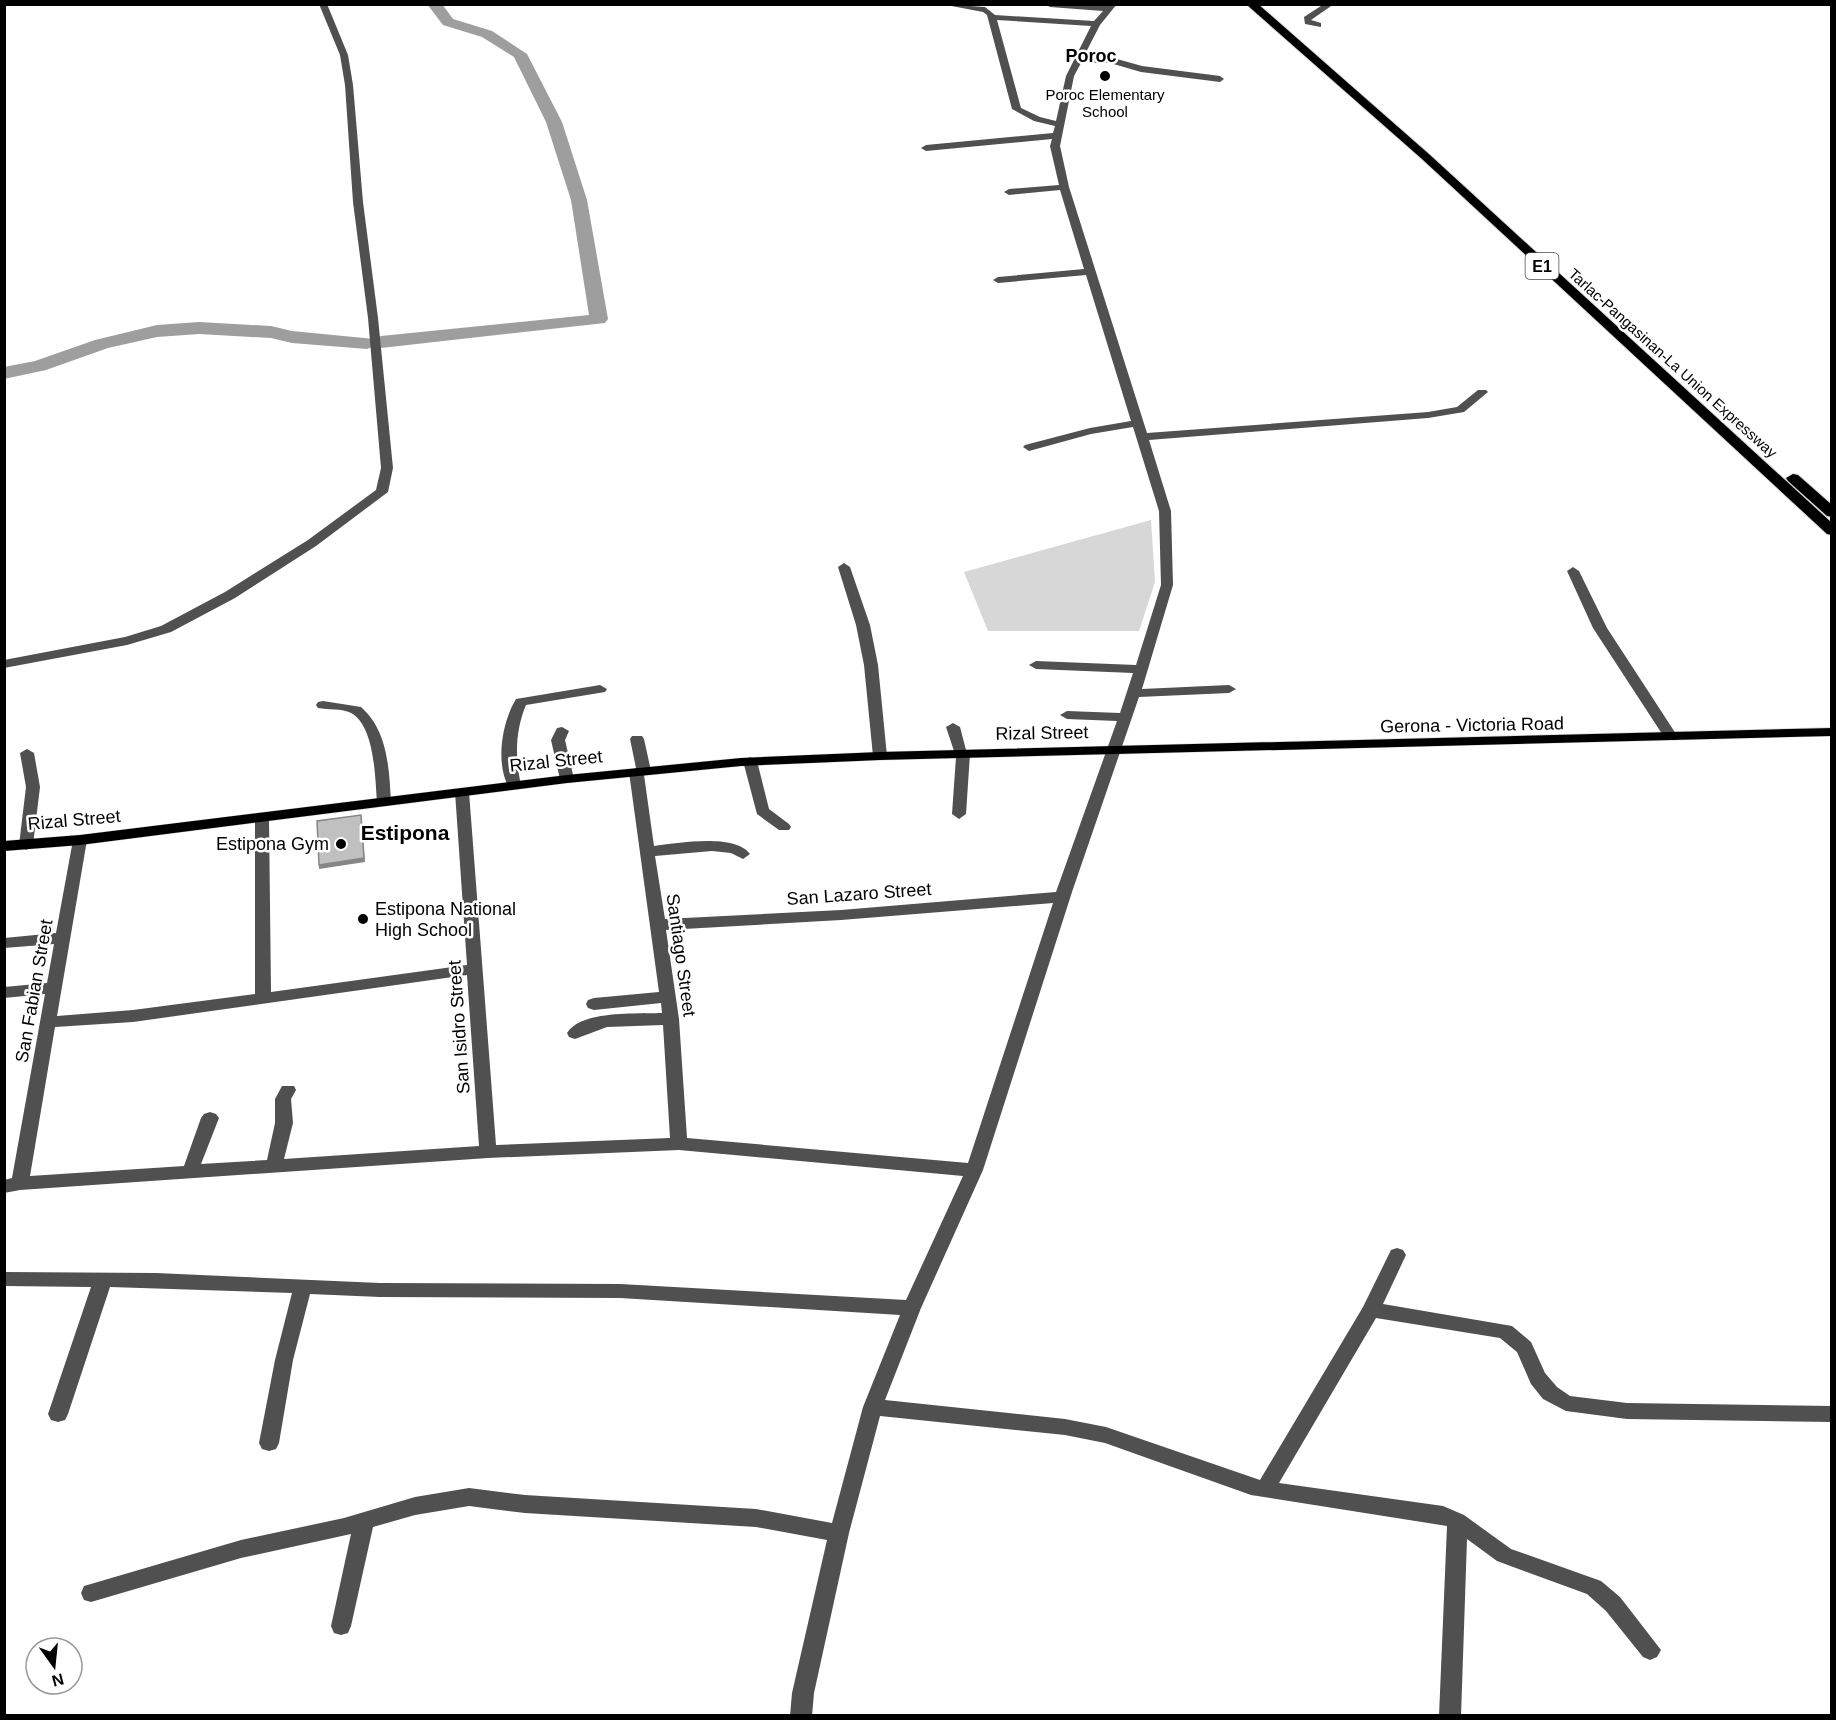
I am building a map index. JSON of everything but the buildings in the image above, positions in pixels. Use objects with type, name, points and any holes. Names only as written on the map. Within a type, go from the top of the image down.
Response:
[{"type":"highway","name":"Tarlac-Pangasinan-La Union Expressway","points":[[1251,4],[1426,157],[1832,531]]},
{"type":"highway","name":"Tarlac-Pangasinan-La Union Expressway","points":[[1264,4],[1438,154],[1832,513]]},
{"type":"main road","name":"Gerona - Victoria Road","points":[[1114,751],[1832,732]]},
{"type":"main road","name":"Rizal Street","points":[[4,846],[80,840],[262,819],[514,785],[750,761],[1114,751]]},
{"type":"street","points":[[4,664],[127,641],[166,629],[230,595],[312,543],[382,492],[387,468],[373,318],[358,202],[350,86],[344,55],[323,4]]},
{"type":"street","points":[[945,4],[981,7],[993,16],[1096,24]]},
{"type":"street","points":[[1318,25],[1308,22],[1307,19],[1330,4]]},
{"type":"street","points":[[1050,5],[1111,7]]},
{"type":"street","points":[[801,1716],[803,1693],[839,1533],[873,1407],[912,1308],[974,1170],[1062,897],[1134,693],[1167,585],[1165,511],[1064,187],[1055,146],[1058,124],[1076,61],[1096,24],[1111,7]]},
{"type":"street","points":[[993,16],[993,25],[1000,39],[1017,109],[1037,119],[1058,124]]},
{"type":"street","points":[[1076,61],[1110,60],[1141,69],[1220,79]]},
{"type":"street","points":[[926,148],[1056,136]]},
{"type":"street","points":[[1009,192],[1064,187]]},
{"type":"street","points":[[998,280],[1091,271]]},
{"type":"street","points":[[1143,437],[1428,415],[1460,410],[1482,392]]},
{"type":"street","points":[[1029,447],[1090,431],[1139,423]]},
{"type":"street","points":[[844,567],[863,625],[872,665],[880,756]]},
{"type":"street","points":[[1573,571],[1600,628],[1671,737]]},
{"type":"street","points":[[1036,665],[1140,669]]},
{"type":"street","points":[[514,785],[509,765],[510,739],[515,714],[521,702],[600,689]]},
{"type":"street","points":[[1134,693],[1229,689]]},
{"type":"street","points":[[323,705],[355,710],[375,736],[382,759],[384,802]]},
{"type":"street","points":[[1067,715],[1125,717]]},
{"type":"street","points":[[953,727],[961,754],[959,814]]},
{"type":"street","points":[[562,731],[558,740],[567,779]]},
{"type":"street","name":"Santiago Street","points":[[637,739],[647,852],[671,1019],[680,1144]]},
{"type":"street","points":[[26,844],[33,801],[32,766],[27,753]]},
{"type":"street","points":[[750,761],[762,811],[784,827]]},
{"type":"street","name":"San Isidro Street","points":[[462,792],[488,1152]]},
{"type":"street","points":[[262,819],[262,996]]},
{"type":"street","name":"San Fabian Street","points":[[12,1185],[49,1022],[80,840]]},
{"type":"street","points":[[647,852],[701,846],[731,848],[740,850],[743,854]]},
{"type":"street","name":"San Lazaro Street","points":[[658,925],[842,915],[1062,897]]},
{"type":"street","points":[[4,943],[63,938]]},
{"type":"street","points":[[49,1022],[133,1016],[262,996],[475,969]]},
{"type":"street","points":[[4,993],[55,988]]},
{"type":"street","points":[[594,1004],[668,997]]},
{"type":"street","points":[[575,1033],[582,1027],[601,1022],[671,1019]]},
{"type":"street","points":[[274,1166],[284,1124],[283,1099],[288,1090]]},
{"type":"street","points":[[190,1172],[210,1118]]},
{"type":"street","points":[[12,1185],[488,1152],[680,1144],[974,1170]]},
{"type":"street","points":[[1265,1489],[1371,1310],[1398,1255]]},
{"type":"street","points":[[4,1279],[103,1279],[380,1290],[620,1291],[912,1308]]},
{"type":"street","points":[[58,1414],[103,1279]]},
{"type":"street","points":[[269,1443],[284,1360],[303,1287]]},
{"type":"street","points":[[1371,1310],[1505,1331],[1524,1347],[1538,1378],[1550,1393],[1566,1403],[1627,1411],[1832,1414]]},
{"type":"street","points":[[873,1407],[1065,1427],[1106,1435],[1251,1487],[1443,1515],[1457,1521],[1504,1554],[1594,1587],[1613,1604],[1650,1650]]},
{"type":"street","points":[[91,1593],[241,1549],[364,1521],[415,1506],[469,1497],[525,1504],[756,1518],[839,1533]]},
{"type":"street","points":[[341,1626],[364,1521]]},
{"type":"street","points":[[1450,1716],[1457,1521]]},
{"type":"shaded area","points":[[1151,520],[1155,582],[1139,631],[988,631],[964,572]]},
{"type":"waterway","points":[[381,342],[599,319],[579,200],[554,122],[520,54],[487,34],[448,22],[434,4]]},
{"type":"waterway","points":[[4,373],[39,366],[102,344],[157,331],[199,328],[271,332],[292,337],[367,343]]},
{"type":"place","name":"Poroc Elementary School","points":[[1105,76]]},
{"type":"place","name":"Estipona Gym","points":[[341,844]]},
{"type":"place","name":"Estipona National High School","points":[[363,919]]},
{"type":"district","name":"Poroc","points":[[1091,56]]},
{"type":"district","name":"Estipona","points":[[405,832]]}]
